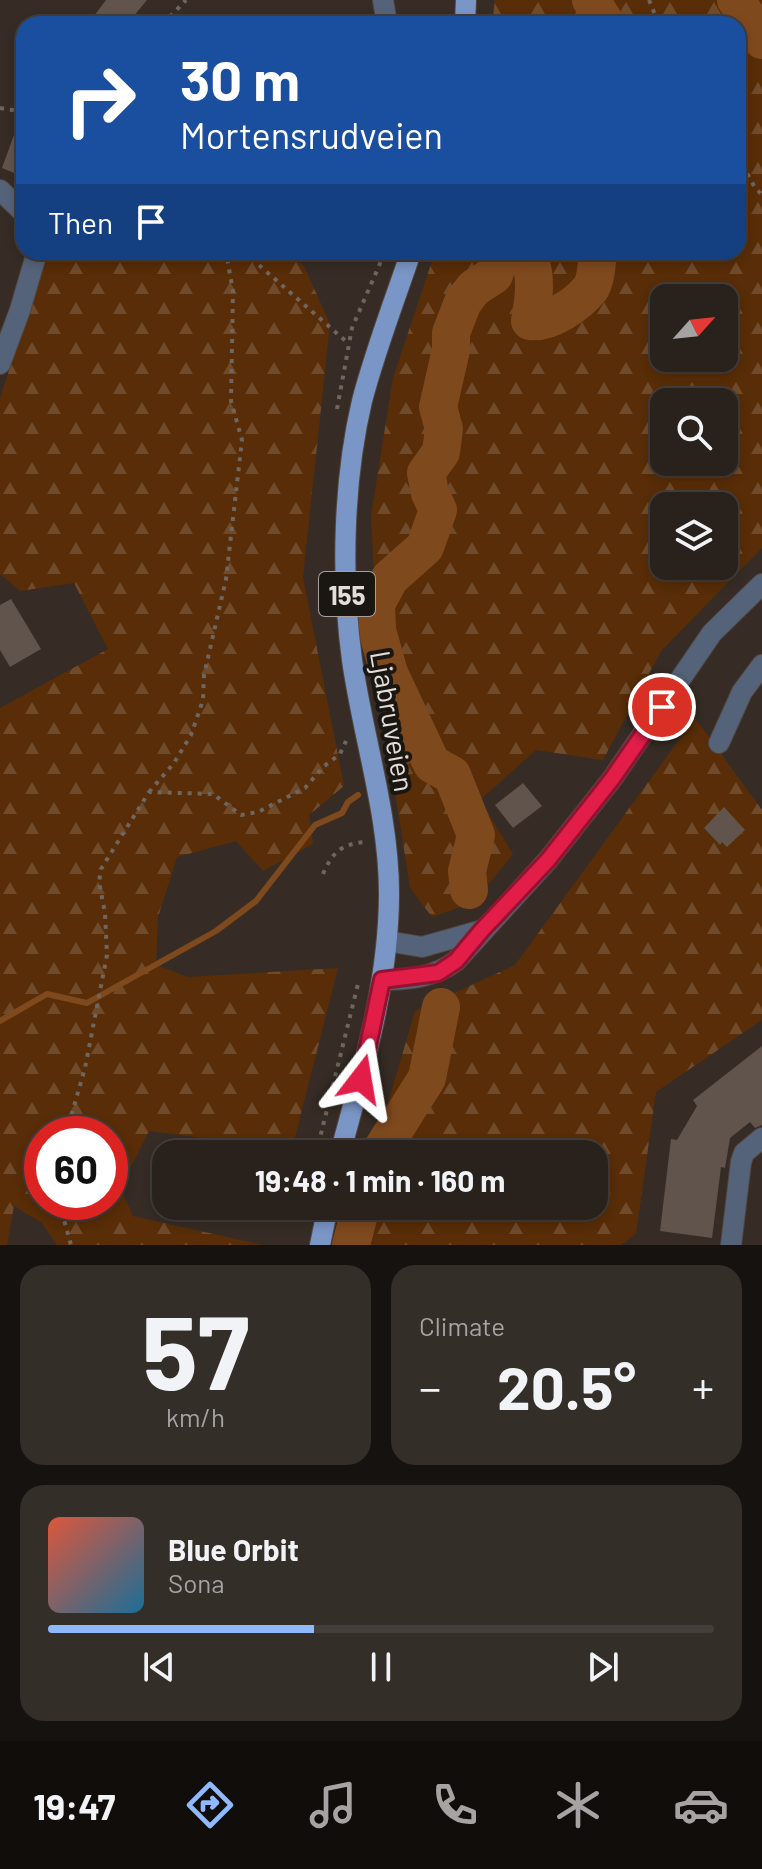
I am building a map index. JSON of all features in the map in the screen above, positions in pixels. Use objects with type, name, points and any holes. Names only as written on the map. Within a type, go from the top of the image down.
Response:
[{"type":"main road","name":"Ljabruveien","points":[[344,1140],[370,1043],[382,980],[389,891],[386,852],[352,655],[347,549],[351,467],[361,405],[408,260]]},
{"type":"main road","points":[[320,1245],[325,1220]]},
{"type":"street","points":[[0,190],[16,205]]},
{"type":"street","points":[[0,364],[35,260]]},
{"type":"street","points":[[382,980],[423,976],[444,970],[456,961],[548,860],[593,803],[712,633],[762,584]]},
{"type":"street","points":[[719,743],[742,692],[762,665]]},
{"type":"street","points":[[387,941],[422,947],[482,930]]},
{"type":"street","points":[[731,1245],[741,1162],[744,1153],[762,1138]]},
{"type":"path","points":[[171,16],[186,0]]},
{"type":"path","points":[[746,171],[762,195]]},
{"type":"path","points":[[71,1116],[85,1068],[107,955],[105,913],[99,882],[101,869],[149,792],[174,763],[191,735],[203,700],[204,675],[226,579],[242,440],[231,401],[233,291],[227,260]]},
{"type":"path","points":[[253,260],[348,343]]},
{"type":"path","points":[[149,792],[213,794],[241,815],[258,812],[305,788],[323,767],[340,754],[346,741]]},
{"type":"path","points":[[323,874],[339,848],[350,843],[367,842]]},
{"type":"path","points":[[64,1220],[71,1245]]},
{"type":"green space","points":[[495,0],[762,0],[762,548],[738,572],[738,492],[650,492],[650,580],[731,580],[661,651],[603,760],[536,750],[480,800],[513,854],[474,902],[432,917],[410,888],[380,695],[371,516],[393,378],[432,260],[746,260],[746,16],[493,16]]},
{"type":"green space","points":[[45,260],[296,260],[304,266],[330,324],[303,577],[344,786],[309,815],[313,844],[263,871],[236,841],[177,857],[158,917],[156,965],[188,977],[338,968],[294,1140],[220,1140],[149,1131],[128,1172],[128,1116],[24,1116],[24,1212],[14,1206],[7,1245],[0,1245],[0,708],[108,649],[74,583],[20,591],[0,574],[0,398]]},
{"type":"green space","points":[[695,718],[762,810],[762,1020],[656,1092],[636,1234],[621,1245],[349,1245],[355,1220],[608,1220],[608,1140],[377,1140],[415,1011],[515,965]]},
{"type":"green space","points":[[128,1205],[133,1216],[263,1245],[57,1245],[37,1220],[128,1220]]},
{"type":"building","points":[[106,0],[147,0],[134,16],[94,16]]},
{"type":"building","points":[[16,130],[16,174],[2,168]]},
{"type":"building","points":[[11,599],[41,649],[10,667],[0,650],[0,605]]},
{"type":"building","points":[[523,783],[542,806],[513,828],[495,805]]},
{"type":"building","points":[[724,807],[745,830],[727,847],[722,842],[720,845],[704,828]]},
{"type":"building","points":[[762,1046],[762,1125],[755,1128],[750,1122],[730,1138],[725,1168],[721,1167],[712,1238],[660,1231],[671,1139],[677,1140],[697,1106],[693,1100]]},
{"type":"waterway","points":[[591,0],[601,16]]},
{"type":"waterway","points":[[736,0],[762,40]]},
{"type":"waterway","points":[[469,890],[467,871],[476,835],[452,775],[432,764],[389,673],[377,630],[376,604],[390,578],[425,547],[438,510],[426,473],[441,452],[444,429],[438,407],[451,350],[451,333],[463,302],[474,288],[494,275],[500,260]]},
{"type":"waterway","points":[[530,260],[534,277],[530,321],[563,312],[578,301],[592,286],[597,260]]},
{"type":"waterway","points":[[392,772],[425,748]]},
{"type":"waterway","points":[[0,1021],[47,994],[87,1003],[216,931],[256,901],[315,825],[342,813],[348,802],[358,795]]},
{"type":"waterway","points":[[388,1140],[427,1078],[441,1007]]},
{"type":"waterway","points":[[351,1245],[357,1220]]},
{"type":"route","points":[[361,1079],[382,980],[438,973],[456,961],[548,860],[612,779],[662,707]]}]
